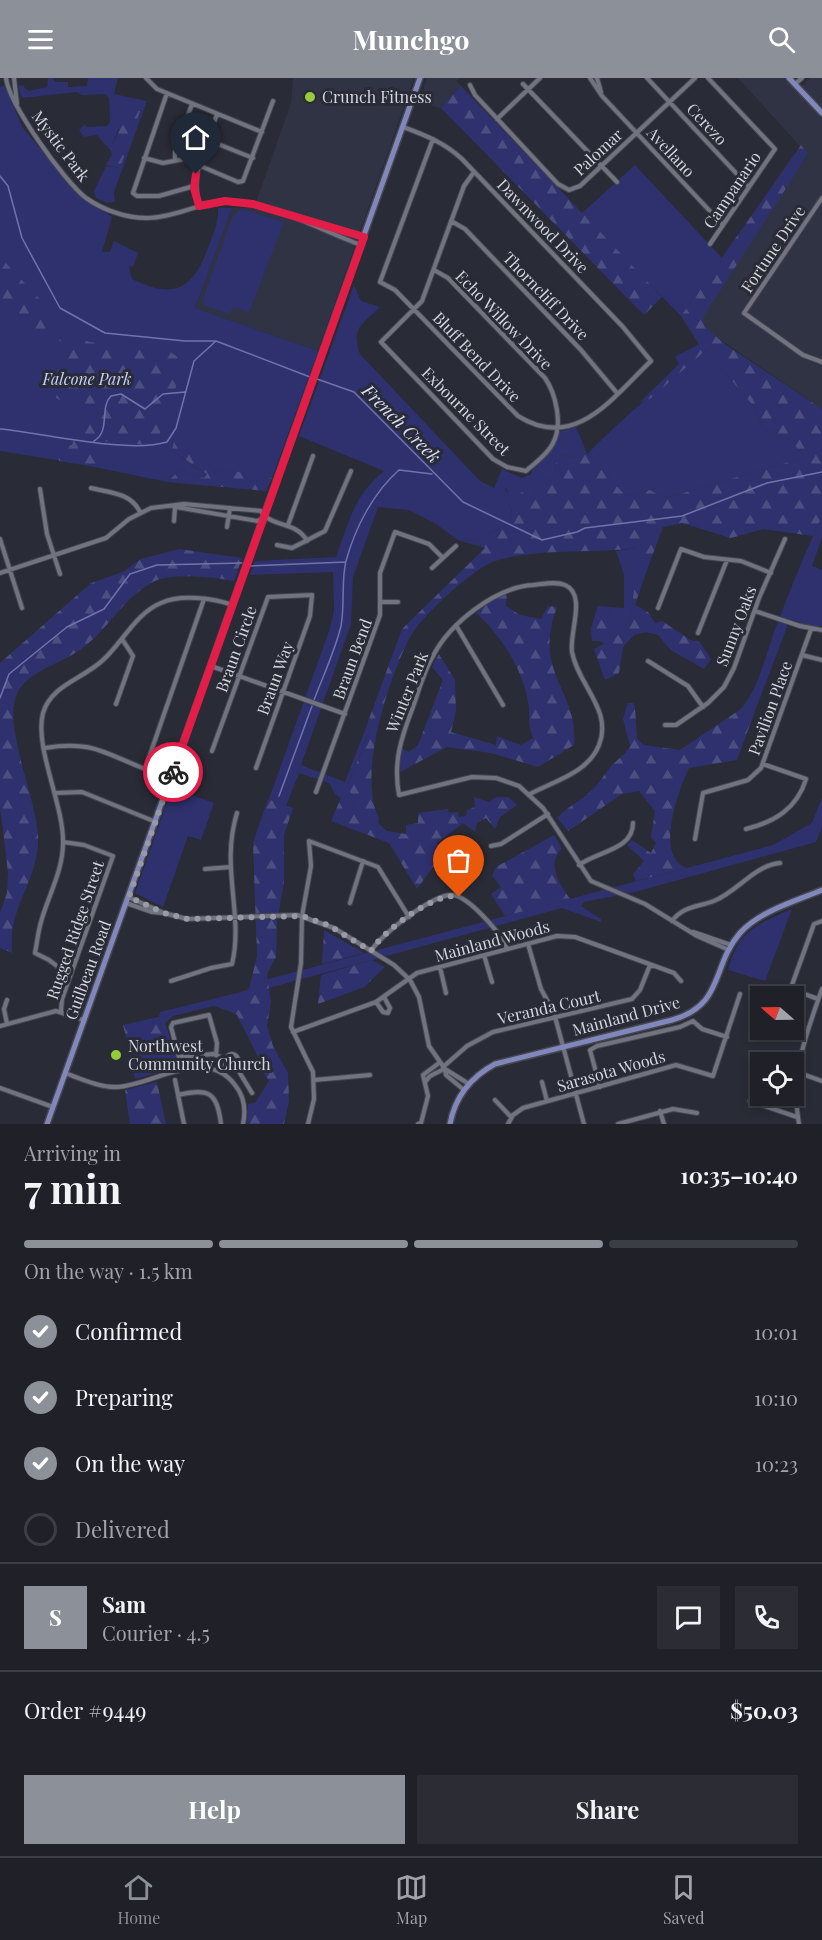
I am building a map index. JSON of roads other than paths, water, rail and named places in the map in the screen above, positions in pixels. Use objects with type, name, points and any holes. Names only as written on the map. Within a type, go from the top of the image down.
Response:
[{"type":"main road","name":"Guilbeau Road","points":[[46,1124],[362,246],[420,78]]},
{"type":"main road","points":[[789,78],[822,113]]},
{"type":"main road","name":"Mainland Drive","points":[[450,1124],[455,1105],[466,1087],[495,1064],[688,1014],[703,1004],[712,993],[730,948],[740,933],[756,920],[822,890]]},
{"type":"street","name":"Mystic Park","points":[[6,78],[12,100],[17,104]]},
{"type":"street","name":"Mystic Park","points":[[14,78],[17,104],[27,124],[86,197],[113,212],[143,218],[173,214],[199,206],[237,202],[264,207],[362,246]]},
{"type":"street","points":[[146,78],[155,88],[262,132]]},
{"type":"street","points":[[497,119],[540,78]]},
{"type":"street","name":"Avellano","points":[[590,78],[602,96],[723,225]]},
{"type":"street","name":"Avellano","points":[[597,78],[602,96]]},
{"type":"street","name":"Cerezo","points":[[647,78],[749,187]]},
{"type":"street","name":"Palomar","points":[[470,85],[475,95],[497,119],[558,184],[567,189],[580,186],[695,78]]},
{"type":"street","name":"Campanario","points":[[708,78],[775,149],[710,244]]},
{"type":"street","points":[[795,84],[802,78]]},
{"type":"street","points":[[523,84],[617,182]]},
{"type":"street","points":[[167,93],[133,188],[135,195],[159,196],[194,186]]},
{"type":"street","points":[[144,158],[164,163],[184,159],[240,182],[246,178],[273,101]]},
{"type":"street","points":[[175,159],[175,152],[192,104]]},
{"type":"street","points":[[199,206],[194,186],[217,114]]},
{"type":"street","name":"Dawnwood Drive","points":[[403,127],[433,138],[455,152],[623,327],[651,361]]},
{"type":"street","name":"Bluff Bend Drive","points":[[433,138],[380,282],[395,290],[513,412],[534,424],[557,428],[585,421],[651,361]]},
{"type":"street","points":[[208,140],[252,158]]},
{"type":"street","points":[[414,310],[422,301],[466,183],[474,172]]},
{"type":"street","name":"Fortune Drive","points":[[822,198],[744,313],[803,355],[822,362]]},
{"type":"street","name":"Mystic Park","points":[[298,219],[364,237]]},
{"type":"street","name":"Thorncliff Drive","points":[[451,221],[465,228],[581,350],[617,393]]},
{"type":"street","name":"Echo Willow Drive","points":[[434,270],[448,278],[545,378],[555,400],[557,428]]},
{"type":"street","name":"Exbourne Street","points":[[414,310],[381,342],[488,454],[502,465],[526,471],[551,447],[557,428]]},
{"type":"street","points":[[288,525],[313,456]]},
{"type":"street","points":[[276,545],[289,548],[307,541],[328,527],[351,471]]},
{"type":"street","points":[[91,488],[128,497],[136,504],[140,512]]},
{"type":"street","points":[[40,489],[45,527],[60,574]]},
{"type":"street","points":[[0,573],[110,536],[140,512],[156,507],[175,507],[184,504],[261,511],[264,517],[302,532],[307,541]]},
{"type":"street","points":[[175,507],[257,521],[264,517]]},
{"type":"street","points":[[174,521],[175,507]]},
{"type":"street","points":[[226,527],[230,508]]},
{"type":"street","name":"Braun Bend","points":[[316,792],[380,615],[382,602],[380,573],[395,532],[429,544],[443,558]]},
{"type":"street","points":[[0,539],[22,608]]},
{"type":"street","name":"Sunny Oaks","points":[[665,725],[676,725],[703,707],[715,698],[729,678],[785,539]]},
{"type":"street","points":[[432,568],[456,546]]},
{"type":"street","points":[[658,608],[681,549],[704,557],[741,561],[771,573]]},
{"type":"street","points":[[698,633],[727,560]]},
{"type":"street","name":"Winter Park","points":[[557,583],[571,589],[577,603],[572,630],[572,652],[579,674],[600,711],[602,739],[594,756],[583,766],[530,794],[502,779],[479,776],[399,795],[396,765],[399,742],[433,654],[457,627],[485,601],[511,588],[557,583]]},
{"type":"street","name":"Braun Circle","points":[[212,751],[268,597],[312,595]]},
{"type":"street","name":"Braun Way","points":[[256,768],[311,612],[312,595]]},
{"type":"street","points":[[70,976],[49,960],[35,953],[40,922],[62,860],[63,842],[41,726],[48,701],[58,690],[102,661],[143,615],[156,605],[176,599],[204,600],[233,605]]},
{"type":"street","points":[[45,748],[74,744],[89,746],[145,769],[204,600]]},
{"type":"street","points":[[382,602],[398,602]]},
{"type":"street","points":[[755,611],[811,629],[822,630]]},
{"type":"street","points":[[457,627],[502,705]]},
{"type":"street","name":"Pavilion Place","points":[[695,839],[703,793],[748,780],[763,764],[811,629]]},
{"type":"street","points":[[116,704],[133,656],[122,639]]},
{"type":"street","points":[[802,655],[822,660]]},
{"type":"street","points":[[648,661],[687,686],[703,707]]},
{"type":"street","points":[[211,666],[345,714]]},
{"type":"street","points":[[746,829],[772,820],[787,810],[800,795],[806,779],[763,764]]},
{"type":"street","points":[[55,794],[82,792],[156,822]]},
{"type":"street","points":[[530,794],[548,814],[579,865],[598,885],[645,904],[692,932],[730,948]]},
{"type":"street","points":[[171,981],[200,971],[232,964],[234,918],[230,842],[237,813]]},
{"type":"street","points":[[491,846],[501,844],[548,814]]},
{"type":"street","points":[[579,865],[598,853],[623,844],[632,832],[633,823]]},
{"type":"street","points":[[308,1124],[314,1104],[314,1080],[308,1060],[293,1032],[291,1022],[301,963],[302,916],[311,866],[309,841],[381,870],[409,917]]},
{"type":"street","name":"Rugged Ridge Street","points":[[61,1011],[70,976],[113,856],[84,845],[63,842]]},
{"type":"street","points":[[350,903],[363,861]]},
{"type":"street","points":[[672,921],[681,911],[723,897],[765,867],[780,863]]},
{"type":"street","points":[[205,869],[231,867]]},
{"type":"street","points":[[371,951],[382,935],[445,896],[459,897],[499,933],[507,949]]},
{"type":"street","points":[[127,900],[164,913],[194,920],[302,916],[328,925],[394,965],[408,977],[419,997],[429,1046],[439,1063],[466,1087]]},
{"type":"street","points":[[791,986],[814,924],[822,921]]},
{"type":"street","name":"Mainland Woods","points":[[408,977],[507,949],[569,935],[674,973],[681,981]]},
{"type":"street","points":[[528,944],[541,989],[555,1017],[584,1124]]},
{"type":"street","points":[[484,955],[492,982]]},
{"type":"street","name":"Veranda Court","points":[[425,1082],[430,1076],[444,1068],[458,1053],[484,1036],[632,999],[640,990],[650,965]]},
{"type":"street","points":[[440,967],[446,993]]},
{"type":"street","points":[[293,1032],[376,1002],[408,977]]},
{"type":"street","points":[[800,1052],[822,989]]},
{"type":"street","name":"Sarasota Woods","points":[[510,1118],[523,1108],[676,1065],[713,1076],[740,994]]},
{"type":"street","points":[[804,994],[818,999]]},
{"type":"street","points":[[376,1002],[383,1012],[388,1013],[390,1008],[384,997]]},
{"type":"street","points":[[7,1000],[4,1009],[7,1024]]},
{"type":"street","points":[[0,1026],[61,1011],[84,1020]]},
{"type":"street","points":[[216,1055],[217,1043],[209,1015],[173,1023],[171,1027],[179,1057],[216,1055],[226,1059],[228,1065]]},
{"type":"street","points":[[600,1087],[590,1050],[597,1046],[680,1027],[693,1021],[702,1029],[727,1037]]},
{"type":"street","points":[[226,1059],[229,1055],[235,1055],[238,1060],[235,1065]]},
{"type":"street","points":[[418,1124],[422,1123],[428,1096],[423,1075],[439,1063]]},
{"type":"street","points":[[222,1073],[225,1065],[235,1065]]},
{"type":"street","points":[[235,1065],[252,1093]]},
{"type":"street","points":[[65,1073],[117,1087],[193,1068],[207,1068],[222,1073],[235,1084],[242,1096],[243,1124]]},
{"type":"street","points":[[804,1074],[822,1081]]},
{"type":"street","points":[[314,1080],[370,1075]]},
{"type":"street","points":[[175,1080],[184,1124]]},
{"type":"street","points":[[542,1082],[547,1101]]},
{"type":"street","points":[[0,1088],[53,1107]]},
{"type":"street","points":[[178,1095],[200,1091],[210,1094],[219,1107],[221,1124]]},
{"type":"street","points":[[495,1100],[510,1118],[508,1124]]},
{"type":"street","points":[[765,1106],[798,1117]]},
{"type":"street","points":[[797,1106],[799,1124]]},
{"type":"street","points":[[618,1124],[678,1109],[697,1113]]},
{"type":"street","points":[[660,1112],[664,1124]]},
{"type":"waterway","name":"French Creek","points":[[0,176],[8,186],[22,238],[60,308],[105,333],[185,341],[216,341],[310,377]]},
{"type":"waterway","points":[[0,429],[85,442],[130,446],[167,442],[176,428],[194,361],[216,341]]},
{"type":"waterway","name":"French Creek","points":[[314,378],[354,392],[463,502],[542,540],[585,528],[682,516],[767,483],[822,472]]},
{"type":"waterway","points":[[94,441],[99,437],[104,426],[106,407],[111,396],[121,394],[145,409],[163,394],[185,392]]},
{"type":"waterway","points":[[314,700],[341,626],[346,561],[354,536],[366,512],[381,489],[399,470],[432,474]]},
{"type":"waterway","points":[[251,566],[346,562]]},
{"type":"waterway","points":[[0,698],[9,674],[67,627],[104,609],[130,574],[157,565],[242,563]]},
{"type":"waterway","points":[[279,796],[312,706]]},
{"type":"place","name":"Crunch Fitness","points":[[310,97]]},
{"type":"place","name":"Northwest Community Church","points":[[116,1055]]},
{"type":"park label","name":"Falcone Park","points":[[87,379]]}]
